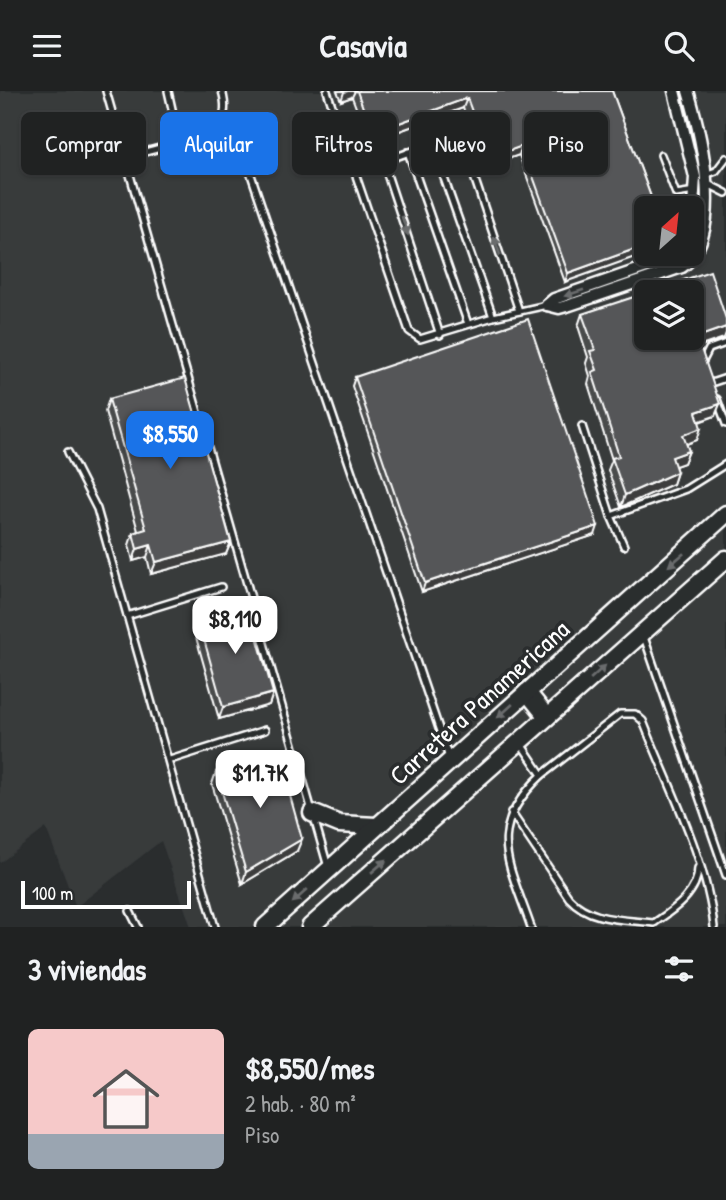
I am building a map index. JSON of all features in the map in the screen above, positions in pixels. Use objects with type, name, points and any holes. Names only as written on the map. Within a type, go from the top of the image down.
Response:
[{"type":"main road","name":"Carretera Panamericana","points":[[265,927],[726,514]]},
{"type":"main road","points":[[310,927],[726,559]]},
{"type":"main road","points":[[527,692],[547,717]]},
{"type":"main road","points":[[312,813],[339,824],[376,826]]},
{"type":"street","points":[[547,305],[559,308],[570,305],[690,261],[699,246],[709,179],[688,91],[674,93],[695,177],[695,196]]},
{"type":"street","points":[[547,305],[554,299],[649,266]]},
{"type":"lane","points":[[106,91],[112,112]]},
{"type":"lane","points":[[168,91],[173,112]]},
{"type":"lane","points":[[222,91],[225,106],[223,112]]},
{"type":"lane","points":[[327,91],[334,112]]},
{"type":"lane","points":[[397,156],[411,151]]},
{"type":"lane","points":[[408,152],[468,324]]},
{"type":"lane","points":[[661,155],[676,194],[695,191]]},
{"type":"lane","points":[[709,179],[726,158]]},
{"type":"lane","points":[[130,175],[328,870]]},
{"type":"lane","points":[[251,175],[450,761]]},
{"type":"lane","points":[[355,175],[409,331],[420,339],[493,317],[547,305]]},
{"type":"lane","points":[[387,175],[440,335]]},
{"type":"lane","points":[[443,175],[493,317]]},
{"type":"lane","points":[[471,175],[519,311]]},
{"type":"lane","points":[[695,177],[709,179],[726,193]]},
{"type":"lane","points":[[726,343],[709,349],[703,356],[726,424]]},
{"type":"lane","points":[[711,383],[726,378]]},
{"type":"lane","points":[[582,426],[611,516],[624,546]]},
{"type":"lane","points":[[68,452],[97,509],[215,927]]},
{"type":"lane","points":[[611,516],[686,489],[723,467],[726,477]]},
{"type":"lane","points":[[127,617],[221,587]]},
{"type":"lane","points":[[642,633],[724,861],[726,875]]},
{"type":"lane","points":[[531,927],[505,852],[511,812],[520,796],[542,775],[620,714],[635,715],[643,721],[698,861],[712,909],[714,927]]},
{"type":"lane","points":[[170,760],[265,730]]},
{"type":"lane","points":[[519,742],[542,775]]},
{"type":"lane","points":[[511,812],[578,908],[597,917],[653,925],[682,902],[692,888],[698,861]]},
{"type":"lane","points":[[130,911],[138,927]]},
{"type":"shaded area","points":[[0,91],[726,91],[726,927],[191,927],[161,841],[76,907],[46,828],[0,863]]},
{"type":"building","points":[[357,91],[612,91],[651,196],[634,196],[634,249],[568,273],[533,175],[608,175],[608,112],[524,112],[524,152],[522,146],[510,150],[510,112],[472,112],[467,98],[429,112],[411,112],[411,119],[397,124],[397,112],[364,112]]},
{"type":"building","points":[[710,271],[726,319],[726,327],[704,335],[704,280],[683,280]]},
{"type":"building","points":[[634,297],[634,350],[701,350],[720,404],[696,412],[701,428],[683,435],[689,451],[672,457],[677,472],[625,495],[612,458],[619,456],[592,372],[597,370],[590,351],[595,350],[582,314]]},
{"type":"building","points":[[528,319],[598,526],[425,583],[355,377]]},
{"type":"building","points":[[185,378],[231,542],[156,562],[151,545],[137,549],[133,533],[146,529],[109,399]]},
{"type":"building","points":[[248,605],[273,693],[223,707],[198,618]]},
{"type":"building","points":[[279,756],[302,839],[246,872],[216,772]]}]
